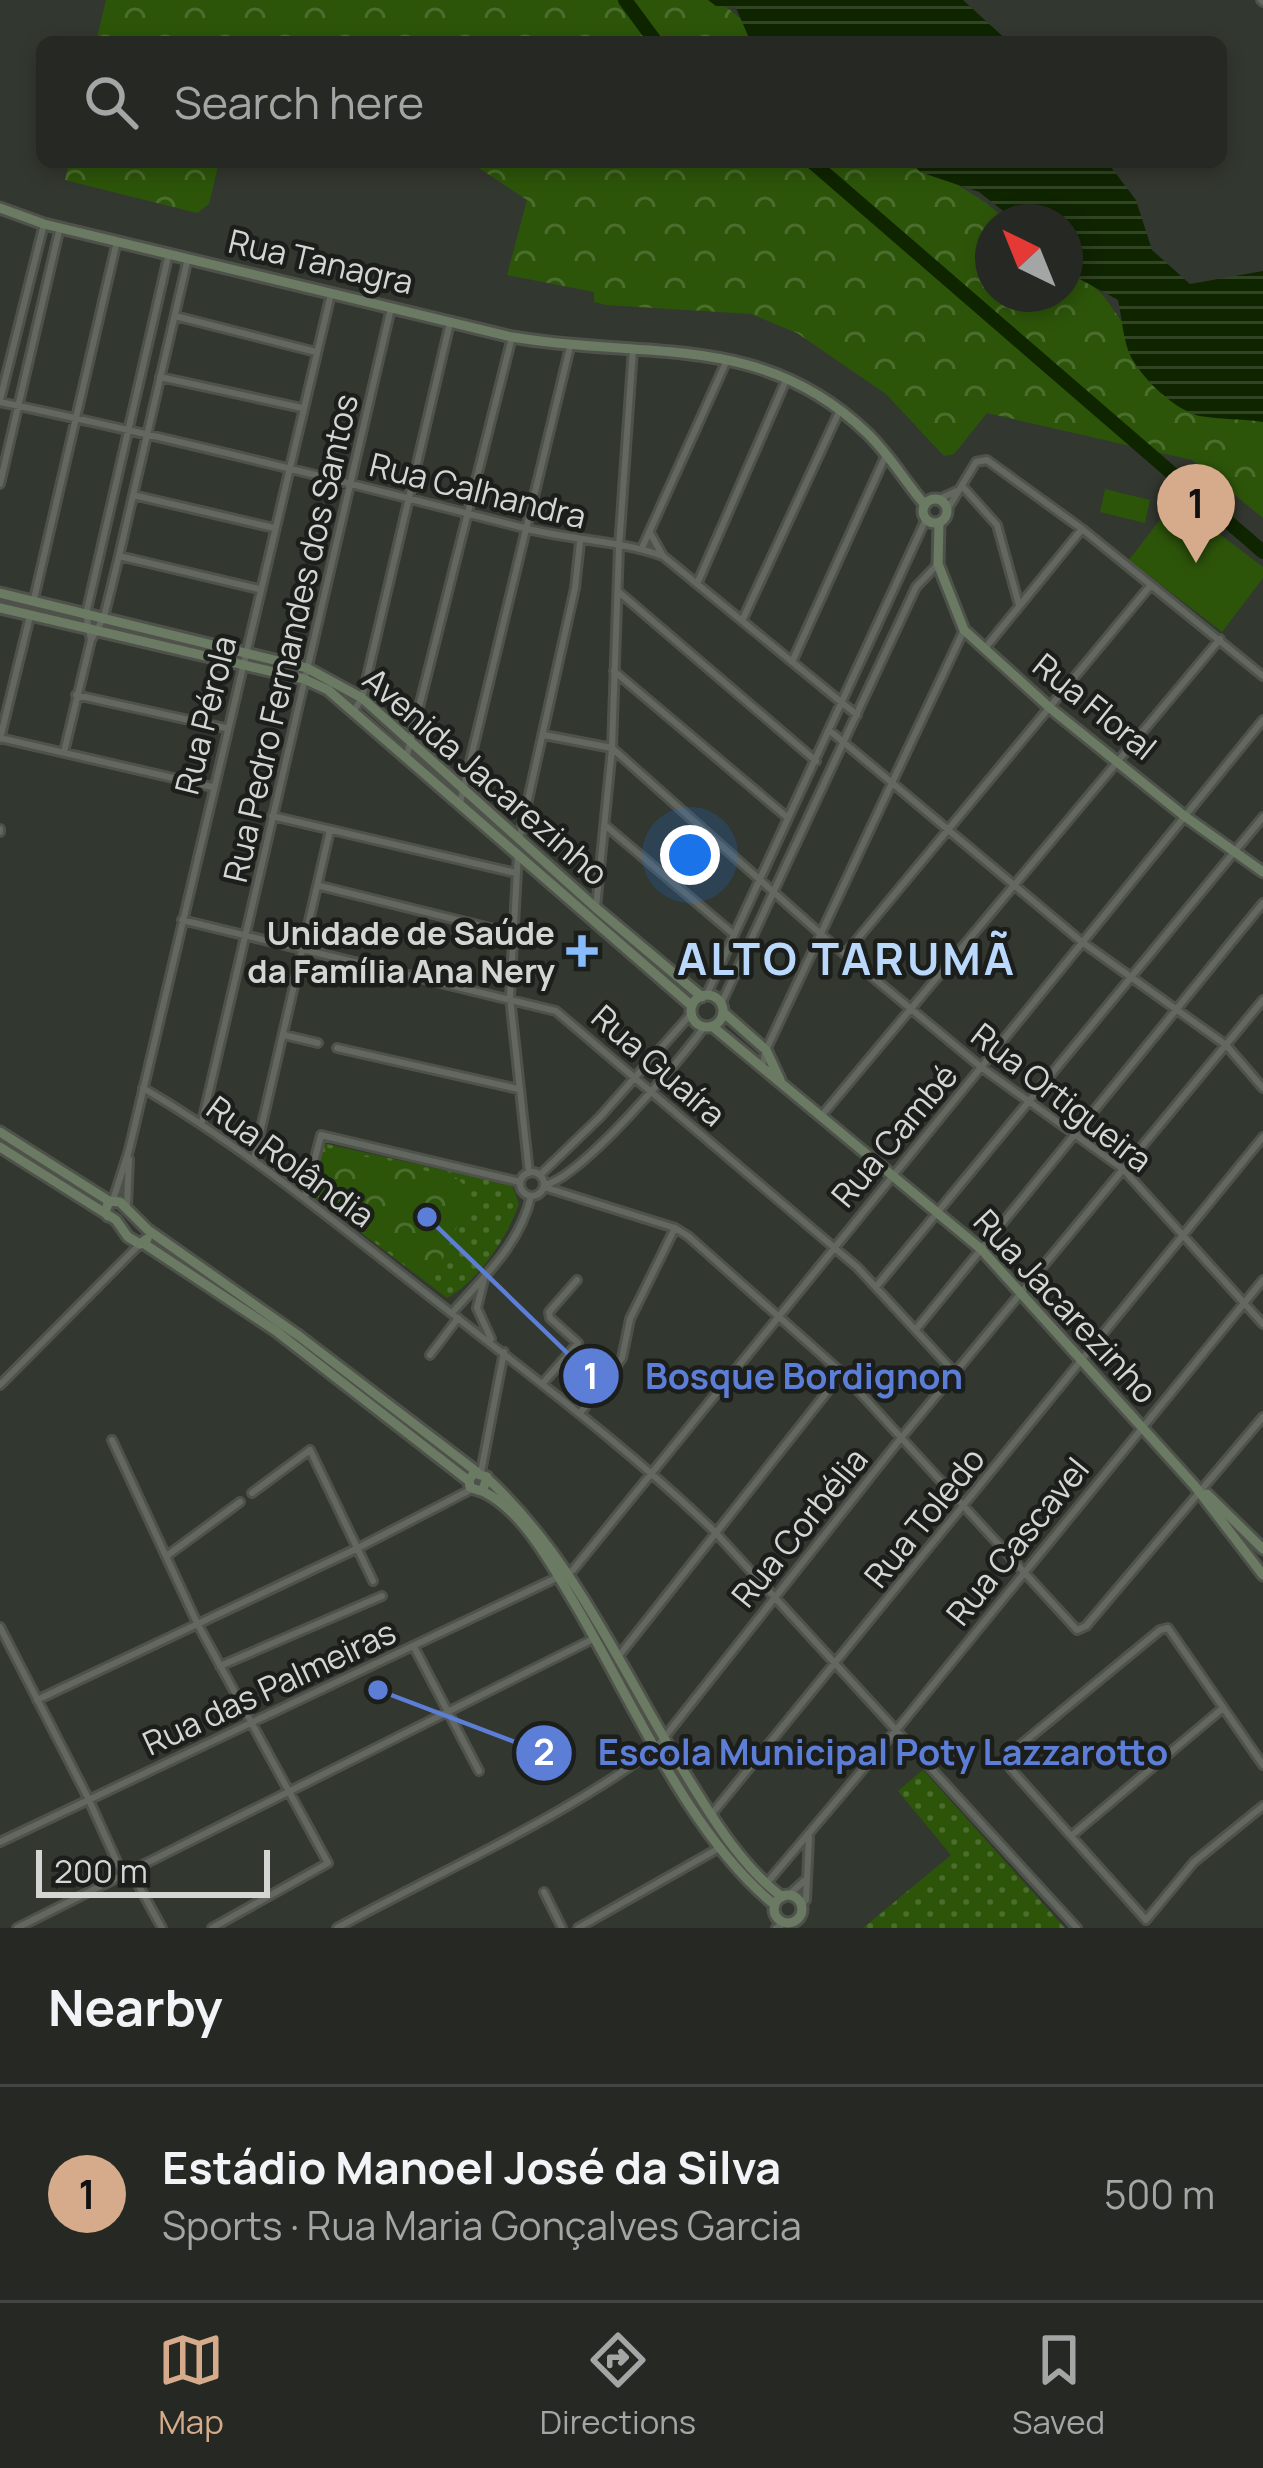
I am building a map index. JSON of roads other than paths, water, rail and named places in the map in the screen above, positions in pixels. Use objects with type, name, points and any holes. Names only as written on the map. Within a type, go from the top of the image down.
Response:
[{"type":"street","name":"Rua Tanagra","points":[[0,208],[44,224],[512,337],[570,347],[634,347]]},
{"type":"street","points":[[0,401],[44,224]]},
{"type":"street","points":[[0,484],[60,227]]},
{"type":"street","points":[[34,601],[117,241]]},
{"type":"street","points":[[92,633],[86,614],[170,253]]},
{"type":"street","points":[[64,752],[92,633],[104,617],[188,258]]},
{"type":"street","name":"Rua Pérola","points":[[111,1200],[129,1150],[332,292]]},
{"type":"street","name":"Rua Pedro Fernandes dos Santos","points":[[202,1123],[391,305]]},
{"type":"street","points":[[175,316],[316,352]]},
{"type":"street","points":[[355,709],[362,698],[450,320]]},
{"type":"street","points":[[406,755],[512,337]]},
{"type":"street","points":[[460,803],[570,347]]},
{"type":"street","points":[[596,908],[612,748],[619,547],[634,347],[728,357],[787,378],[840,410],[906,479],[946,510]]},
{"type":"street","points":[[642,548],[728,357]]},
{"type":"street","points":[[160,377],[302,408]]},
{"type":"street","points":[[697,584],[787,378]]},
{"type":"street","name":"Rua Calhandra","points":[[0,401],[528,529],[642,548],[663,556]]},
{"type":"street","points":[[742,621],[840,410]]},
{"type":"street","points":[[792,662],[886,455]]},
{"type":"street","points":[[931,521],[946,510],[976,462],[987,460],[1082,529],[1263,676]]},
{"type":"street","points":[[932,502],[961,489]]},
{"type":"street","points":[[961,489],[997,525],[1019,607]]},
{"type":"street","points":[[133,495],[274,528]]},
{"type":"street","points":[[540,1174],[638,1077],[704,996],[931,521],[932,502]]},
{"type":"street","name":"Rua Floral","points":[[931,521],[938,564],[964,630],[1051,708],[1263,872]]},
{"type":"street","points":[[984,649],[1082,529]]},
{"type":"street","points":[[650,533],[663,556],[857,716]]},
{"type":"street","points":[[520,1182],[529,1172],[510,997],[519,836],[575,588],[580,541]]},
{"type":"street","points":[[119,556],[259,589]]},
{"type":"street","points":[[520,1182],[522,1191],[531,1196],[563,1178],[651,1090],[722,1008],[916,587],[938,564]]},
{"type":"street","points":[[844,955],[1150,586]]},
{"type":"street","name":"Avenida Jacarezinho","points":[[0,593],[246,651],[362,698],[596,908],[722,1008]]},
{"type":"street","points":[[620,593],[816,761]]},
{"type":"street","name":"Avenida Jacarezinho","points":[[0,608],[243,666],[305,674],[355,709],[708,1027]]},
{"type":"street","points":[[30,616],[0,738],[212,787]]},
{"type":"street","points":[[762,1066],[964,630]]},
{"type":"street","points":[[822,1115],[1220,639]]},
{"type":"street","points":[[614,671],[788,818]]},
{"type":"street","points":[[76,695],[226,729]]},
{"type":"street","name":"Rua Cambé","points":[[563,1575],[1263,720]]},
{"type":"street","points":[[829,730],[1082,942],[1226,1045],[1263,1088]]},
{"type":"street","points":[[544,734],[612,748]]},
{"type":"street","name":"Rua Ortigueira","points":[[612,748],[844,955],[981,1067],[1123,1169],[1263,1324]]},
{"type":"street","points":[[272,816],[516,873]]},
{"type":"street","points":[[876,1286],[1263,817]]},
{"type":"street","points":[[606,826],[732,933]]},
{"type":"street","points":[[254,1159],[330,830]]},
{"type":"street","points":[[320,886],[514,934]]},
{"type":"street","points":[[916,1329],[1263,903]]},
{"type":"street","name":"Rua Guaíra","points":[[182,920],[556,1011],[833,1245],[955,1373]]},
{"type":"street","name":"Rua Corbélia","points":[[337,1928],[627,1769],[659,1743],[901,1438],[1263,1000]]},
{"type":"street","name":"Rua Jacarezinho","points":[[722,1008],[766,1050],[780,1080]]},
{"type":"street","name":"Rua Jacarezinho","points":[[708,1027],[780,1080],[981,1249],[1199,1490],[1263,1575]]},
{"type":"street","points":[[284,1035],[318,1043]]},
{"type":"street","points":[[337,1048],[518,1089]]},
{"type":"street","name":"Rua Rolândia","points":[[143,1088],[202,1123],[305,1197],[651,1470],[898,1729],[1076,1928]]},
{"type":"street","points":[[0,1132],[127,1208],[148,1230],[298,1336],[479,1481],[563,1575],[617,1659],[659,1743],[711,1815],[782,1899],[791,1920]]},
{"type":"street","points":[[305,1197],[322,1135],[520,1182]]},
{"type":"street","name":"Rua Toledo","points":[[711,1815],[1263,1137]]},
{"type":"street","points":[[0,1147],[119,1223],[128,1237],[276,1331],[479,1481]]},
{"type":"street","name":"Rua Pérola","points":[[127,1208],[129,1150]]},
{"type":"street","points":[[529,1172],[540,1174]]},
{"type":"street","points":[[540,1174],[544,1186]]},
{"type":"street","points":[[544,1186],[675,1228],[842,1373],[1077,1630],[1086,1627],[1263,1417]]},
{"type":"street","points":[[430,1355],[513,1242],[526,1219],[531,1196]]},
{"type":"street","points":[[108,1216],[105,1211],[111,1200]]},
{"type":"street","points":[[581,1412],[622,1358],[630,1319],[675,1228]]},
{"type":"street","points":[[0,1385],[141,1243],[148,1230]]},
{"type":"street","points":[[119,1261],[128,1237]]},
{"type":"street","points":[[485,1276],[477,1308],[495,1346]]},
{"type":"street","points":[[544,1382],[578,1342],[549,1312],[577,1280]]},
{"type":"street","name":"Rua Cascavel","points":[[766,1884],[1263,1280]]},
{"type":"street","points":[[479,1481],[504,1352]]},
{"type":"street","points":[[617,1659],[842,1373]]},
{"type":"street","points":[[112,1440],[197,1622],[328,1863],[212,1928]]},
{"type":"street","points":[[252,1493],[310,1450],[373,1581]]},
{"type":"street","points":[[37,1700],[358,1548],[479,1481]]},
{"type":"street","name":"Rua Jacarezinho","points":[[1199,1490],[1262,1545]]},
{"type":"street","points":[[168,1555],[240,1502]]},
{"type":"street","points":[[1248,1552],[1262,1545]]},
{"type":"street","points":[[563,1575],[721,1846],[782,1899]]},
{"type":"street","name":"Rua das Palmeiras","points":[[0,1842],[563,1575]]},
{"type":"street","points":[[220,1666],[382,1596]]},
{"type":"street","points":[[0,1627],[126,1871],[162,1928]]},
{"type":"street","points":[[1154,1928],[1011,1768],[1012,1752],[1164,1628],[1175,1634],[1263,1765]]},
{"type":"street","points":[[17,1928],[595,1637]]},
{"type":"street","points":[[413,1646],[479,1771]]},
{"type":"street","points":[[1071,1836],[1222,1708]]},
{"type":"street","points":[[1146,1920],[1186,1870],[1263,1806]]},
{"type":"street","points":[[791,1920],[806,1900],[809,1833]]},
{"type":"street","points":[[578,1928],[721,1846]]},
{"type":"street","points":[[805,1877],[799,1889],[782,1899],[777,1917],[810,1928]]},
{"type":"street","points":[[544,1892],[562,1928]]},
{"type":"waterway","points":[[625,0],[652,36]]},
{"type":"waterway","points":[[819,168],[1263,552]]},
{"type":"place","name":"Estádio Manoel José da Silva","points":[[1196,563]]},
{"type":"place","name":"Unidade de Saúde da Família Ana Nery","points":[[582,951]]},
{"type":"place","name":"Bosque Bordignon","points":[[427,1217]]},
{"type":"place","name":"Escola Municipal Poty Lazzarotto","points":[[378,1690]]},
{"type":"district","name":"ALTO TARUMÃ","points":[[847,958]]}]
